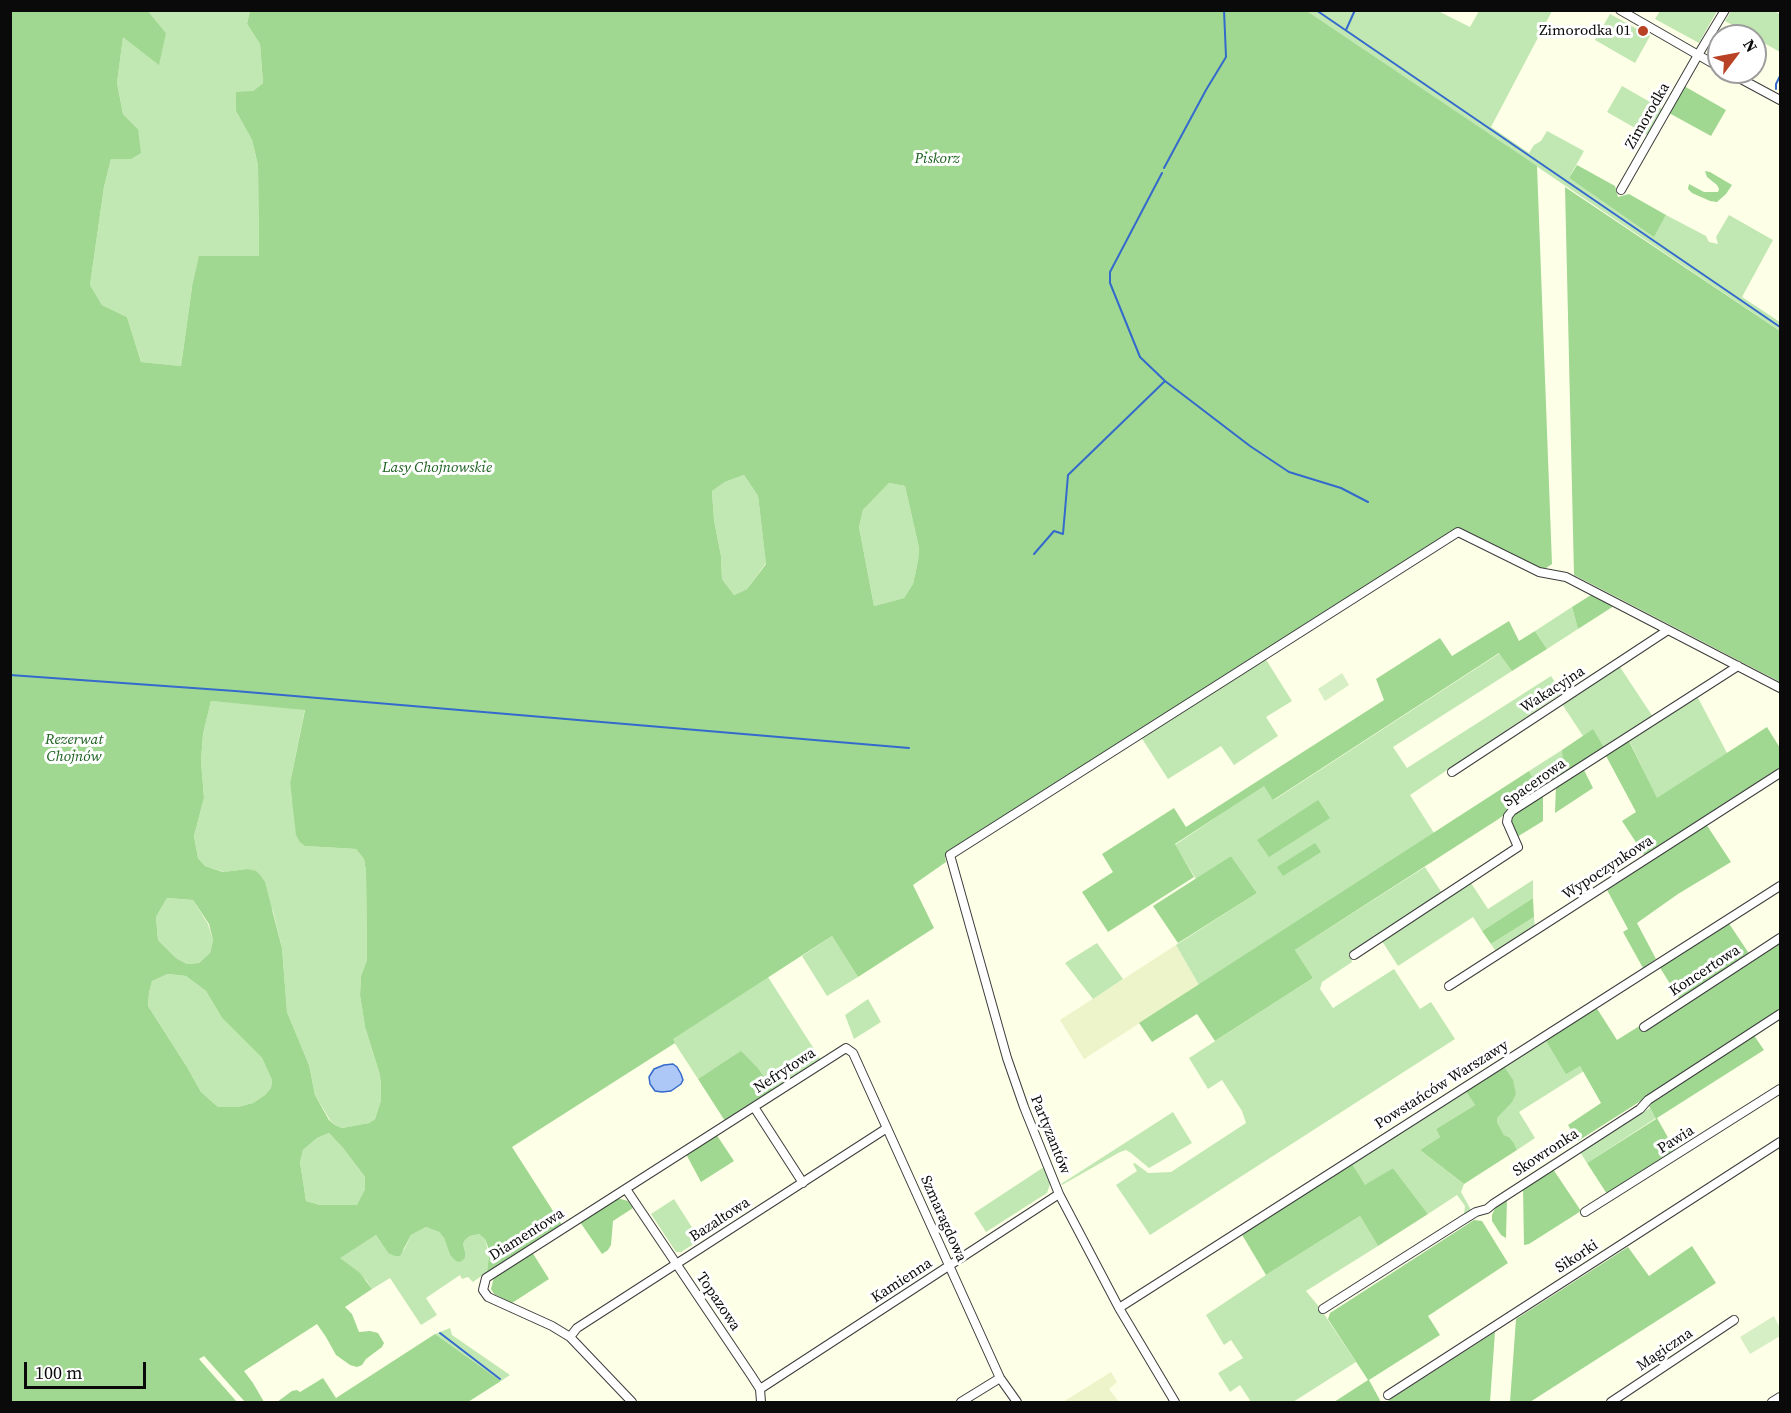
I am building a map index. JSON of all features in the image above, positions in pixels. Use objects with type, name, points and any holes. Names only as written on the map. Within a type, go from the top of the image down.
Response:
[{"type":"street","points":[[1620,10],[1707,60]]},
{"type":"street","name":"Zimorodka","points":[[1621,190],[1725,10]]},
{"type":"street","points":[[1750,84],[1780,100]]},
{"type":"street","name":"Partyzantów","points":[[1175,1402],[1119,1308],[1059,1194],[1007,1058],[950,855],[1458,532],[1539,572],[1566,577],[1668,630]]},
{"type":"street","points":[[1668,630],[1780,688]]},
{"type":"street","name":"Wakacyjna","points":[[1452,772],[1668,630]]},
{"type":"street","name":"Spacerowa","points":[[1354,955],[1518,847],[1507,822],[1512,811],[1738,666]]},
{"type":"street","name":"Wypoczynkowa","points":[[1449,987],[1780,773]]},
{"type":"street","name":"Powstańców Warszawy","points":[[1119,1308],[1780,886]]},
{"type":"street","name":"Koncertowa","points":[[1644,1027],[1780,938]]},
{"type":"street","name":"Skowronka","points":[[1323,1309],[1470,1216],[1487,1209],[1780,1014]]},
{"type":"street","name":"Nefrytowa","points":[[802,1183],[754,1107],[844,1048]]},
{"type":"street","name":"Szmaragdowa","points":[[844,1048],[853,1053],[1000,1378],[1017,1402]]},
{"type":"street","name":"Pawia","points":[[1585,1212],[1780,1089]]},
{"type":"street","name":"Diamentowa","points":[[632,1402],[570,1336],[492,1300],[483,1290],[485,1281],[491,1274],[754,1107]]},
{"type":"street","name":"Bazaltowa","points":[[570,1336],[577,1329],[887,1128]]},
{"type":"street","name":"Sikorki","points":[[1388,1395],[1780,1142]]},
{"type":"street","name":"Topazowa","points":[[626,1189],[760,1389],[761,1402]]},
{"type":"street","name":"Kamienna","points":[[760,1389],[1059,1194]]},
{"type":"street","name":"Magiczna","points":[[1611,1402],[1734,1320]]},
{"type":"street","points":[[961,1402],[1000,1378]]},
{"type":"street","points":[[1772,1402],[1780,1397]]},
{"type":"green space","points":[[1660,10],[1717,11],[1710,24],[1707,24],[1707,29],[1699,43],[1655,19]]},
{"type":"green space","name":"Lasy Chojnowskie","points":[[10,11],[148,11],[166,33],[159,65],[123,37],[117,83],[123,114],[138,129],[141,153],[131,159],[111,159],[104,187],[90,285],[102,305],[127,317],[141,362],[181,366],[192,287],[199,256],[259,256],[258,165],[252,140],[236,111],[236,92],[253,91],[263,83],[260,44],[247,24],[250,11],[1307,11],[1537,166],[1552,564],[1543,570],[1457,528],[945,857],[946,862],[913,885],[934,928],[858,977],[832,936],[673,1039],[675,1043],[512,1147],[562,1225],[487,1272],[488,1247],[485,1239],[479,1234],[465,1240],[463,1244],[465,1258],[460,1262],[450,1255],[444,1238],[439,1232],[426,1227],[411,1235],[400,1256],[388,1253],[376,1235],[340,1258],[360,1273],[372,1289],[345,1307],[352,1314],[359,1332],[378,1333],[384,1343],[362,1365],[357,1367],[350,1365],[336,1355],[317,1324],[244,1371],[264,1402],[245,1402],[204,1356],[199,1359],[237,1402],[11,1402]],"holes":[[[744,475],[758,496],[766,564],[747,589],[734,595],[722,579],[721,556],[714,520],[712,491],[725,482]],[[889,483],[905,486],[919,548],[913,584],[904,598],[874,606],[859,527],[863,510]],[[211,701],[305,710],[290,783],[296,835],[305,846],[356,849],[364,859],[366,871],[367,960],[361,976],[360,995],[365,1027],[380,1075],[381,1088],[381,1100],[375,1119],[369,1123],[342,1128],[335,1125],[329,1120],[315,1095],[309,1065],[287,1012],[282,948],[265,882],[256,871],[247,869],[223,872],[205,866],[198,858],[194,836],[204,798],[201,761],[203,734]],[[167,898],[193,900],[209,924],[213,940],[210,953],[199,963],[187,964],[176,958],[158,940],[156,917]],[[168,974],[186,976],[206,991],[222,1018],[262,1058],[272,1080],[271,1088],[253,1103],[238,1107],[218,1107],[201,1092],[148,1006],[152,981]],[[329,1133],[365,1177],[365,1189],[357,1205],[320,1205],[306,1201],[300,1162],[303,1150],[317,1138]]]},
{"type":"green space","points":[[148,11],[250,11],[247,24],[260,44],[263,83],[236,111],[252,140],[258,165],[259,256],[192,287],[181,366],[141,362],[127,317],[102,305],[90,285],[104,187],[111,159],[131,159],[138,129],[123,114],[117,83],[123,36],[166,33]]},
{"type":"green space","points":[[1307,11],[1438,11],[1470,27],[1479,11],[1552,11],[1491,127],[1529,153],[1547,131],[1584,151],[1569,178],[1654,236],[1666,215],[1706,236],[1709,242],[1718,244],[1716,237],[1729,215],[1773,240],[1742,297],[1780,322],[1780,331]]},
{"type":"green space","points":[[1731,11],[1774,11],[1780,14],[1780,52],[1767,45],[1767,24],[1730,24],[1725,21]]},
{"type":"green space","points":[[1610,14],[1650,36],[1635,63],[1595,40]]},
{"type":"green space","points":[[1622,86],[1664,110],[1649,136],[1607,112]]},
{"type":"green space","points":[[1684,86],[1726,110],[1711,136],[1669,113]]},
{"type":"green space","points":[[1577,165],[1615,186],[1618,197],[1629,194],[1666,215],[1654,237],[1569,178]]},
{"type":"green space","points":[[1705,171],[1732,185],[1717,202],[1692,193],[1688,189],[1689,184],[1704,192],[1718,192],[1717,185],[1707,177]]},
{"type":"green space","points":[[1565,187],[1780,331],[1780,682],[1574,575]]},
{"type":"green space","points":[[744,475],[758,496],[766,563],[747,589],[734,595],[722,579],[712,491],[725,482]]},
{"type":"green space","points":[[889,483],[905,486],[919,548],[918,561],[913,584],[904,598],[874,606],[859,527],[863,510]]},
{"type":"green space","points":[[1591,595],[1614,606],[1578,629],[1572,607]]},
{"type":"green space","points":[[1572,607],[1578,629],[1547,649],[1535,631]]},
{"type":"green space","points":[[1509,621],[1519,641],[1535,631],[1547,649],[1512,671],[1499,653],[1273,800],[1264,786],[1175,844],[1194,877],[1108,932],[1082,892],[1113,872],[1102,854],[1174,808],[1186,827],[1384,700],[1376,679],[1440,638],[1452,656]]},
{"type":"green space","points":[[1500,653],[1512,671],[1393,747],[1407,768],[1551,676],[1562,693],[1410,795],[1434,833],[1199,985],[1176,945],[1257,893],[1231,856],[1196,879],[1175,845],[1264,785],[1274,800]]},
{"type":"green space","points":[[1265,658],[1292,701],[1266,717],[1278,736],[1234,765],[1221,746],[1168,779],[1141,737]]},
{"type":"green space","points":[[1620,667],[1653,717],[1605,749],[1593,730],[1583,736],[1562,704]]},
{"type":"green space","points":[[1342,673],[1349,685],[1325,701],[1318,689]]},
{"type":"green space","points":[[1697,696],[1727,753],[1657,799],[1629,740]]},
{"type":"green space","points":[[211,701],[305,709],[290,783],[292,800],[305,846],[356,849],[364,859],[367,960],[361,976],[360,995],[365,1027],[380,1075],[381,1088],[381,1100],[375,1119],[369,1123],[342,1128],[335,1125],[315,1095],[309,1065],[287,1012],[282,948],[273,911],[247,869],[224,872],[205,866],[198,858],[194,836],[204,798],[201,761],[203,734]]},
{"type":"green space","points":[[1767,727],[1780,748],[1780,768],[1645,856],[1622,821],[1636,812],[1605,754],[1628,739],[1657,798]]},
{"type":"green space","points":[[1593,729],[1605,749],[1563,775],[1562,750]]},
{"type":"green space","points":[[1562,750],[1563,775],[1540,790],[1529,771]]},
{"type":"green space","points":[[1583,768],[1593,788],[1555,813],[1556,785]]},
{"type":"green space","points":[[1529,771],[1540,790],[1295,950],[1313,978],[1215,1041],[1197,1014],[1152,1042],[1139,1023]]},
{"type":"green space","points":[[1543,794],[1543,821],[1517,837],[1509,823],[1512,814]]},
{"type":"green space","points":[[1318,800],[1330,818],[1269,857],[1257,840]]},
{"type":"green space","points":[[1706,824],[1731,862],[1678,894],[1637,923],[1656,959],[1643,968],[1623,932],[1628,929],[1607,890]]},
{"type":"green space","points":[[1315,843],[1321,852],[1283,876],[1277,867]]},
{"type":"green space","points":[[1231,856],[1257,893],[1178,943],[1153,906]]},
{"type":"green space","points":[[1425,867],[1442,893],[1362,944],[1362,947],[1350,955],[1352,962],[1322,982],[1320,989],[1333,1008],[1394,969],[1420,1009],[1431,1002],[1455,1039],[1150,1235],[1116,1185],[1137,1171],[1133,1164],[1135,1163],[1148,1173],[1171,1172],[1246,1123],[1242,1111],[1222,1080],[1208,1089],[1189,1058],[1313,978],[1295,950]]},
{"type":"green space","points":[[1533,880],[1533,898],[1482,931],[1473,917],[1398,966],[1382,941],[1471,883],[1488,909]]},
{"type":"green space","points":[[167,898],[193,900],[208,924],[213,940],[210,953],[199,963],[187,964],[176,958],[158,940],[156,917]]},
{"type":"green space","points":[[1533,898],[1534,917],[1491,944],[1482,931]]},
{"type":"green space","points":[[1534,917],[1535,929],[1497,953],[1491,944]]},
{"type":"green space","points":[[1728,922],[1750,955],[1680,1000],[1659,966]]},
{"type":"green space","points":[[832,936],[858,977],[827,996],[802,956]]},
{"type":"green space","points":[[1780,940],[1780,1012],[1578,1141],[1568,1125],[1601,1103],[1580,1066],[1566,1074],[1545,1039],[1596,1007],[1617,1040],[1641,1025],[1643,1028]]},
{"type":"green space","points":[[1097,943],[1123,979],[1093,999],[1065,963]]},
{"type":"green space","points":[[1176,945],[1199,985],[1084,1059],[1060,1020]]},
{"type":"green space","points":[[168,974],[186,976],[206,991],[222,1018],[262,1058],[272,1080],[271,1088],[265,1095],[253,1103],[238,1107],[218,1107],[201,1092],[148,1006],[152,981]]},
{"type":"green space","points":[[768,977],[821,1060],[773,1090],[758,1068],[741,1052],[698,1079],[672,1039]]},
{"type":"green space","points":[[868,999],[881,1022],[854,1039],[845,1015]]},
{"type":"green space","points":[[1753,1034],[1764,1050],[1657,1118],[1675,1150],[1607,1194],[1587,1163],[1656,1119],[1648,1104],[1731,1051]]},
{"type":"green space","points":[[1545,1039],[1584,1071],[1519,1112],[1535,1138],[1517,1150],[1509,1137],[1504,1135],[1497,1122],[1502,1112],[1503,1065]]},
{"type":"green space","points":[[741,1051],[758,1068],[773,1090],[725,1121],[698,1079]]},
{"type":"green space","points":[[1503,1065],[1513,1080],[1516,1094],[1512,1102],[1497,1118],[1497,1122],[1504,1135],[1509,1137],[1517,1150],[1464,1184],[1420,1150],[1440,1137],[1436,1129],[1475,1105],[1465,1090]]},
{"type":"green space","points":[[1465,1090],[1475,1105],[1436,1129],[1440,1137],[1420,1150],[1464,1184],[1461,1192],[1471,1210],[1464,1214],[1465,1206],[1457,1195],[1428,1214],[1393,1168],[1365,1186],[1351,1162]]},
{"type":"green space","points":[[1650,1108],[1656,1118],[1587,1163],[1580,1152]]},
{"type":"green space","points":[[1173,1112],[1192,1143],[1149,1168],[1126,1150],[1061,1184]]},
{"type":"green space","points":[[329,1133],[365,1177],[365,1189],[357,1206],[320,1205],[306,1201],[300,1162],[303,1150],[317,1138]]},
{"type":"green space","points":[[716,1134],[734,1161],[701,1182],[686,1154]]},
{"type":"green space","points":[[1351,1162],[1365,1185],[1393,1168],[1428,1214],[1378,1246],[1360,1216],[1266,1275],[1241,1233]]},
{"type":"green space","points":[[1044,1167],[1050,1184],[1047,1193],[986,1232],[974,1213]]},
{"type":"green space","points":[[1553,1169],[1581,1211],[1524,1245],[1523,1188]]},
{"type":"green space","points":[[617,1198],[628,1201],[633,1208],[613,1221],[611,1245],[602,1254],[580,1222]]},
{"type":"green space","points":[[1507,1198],[1506,1238],[1501,1235],[1492,1221],[1492,1215],[1496,1206]]},
{"type":"green space","points":[[674,1199],[700,1240],[681,1252],[676,1252],[651,1214]]},
{"type":"green space","points":[[1360,1216],[1378,1246],[1306,1291],[1356,1362],[1293,1402],[1251,1402],[1240,1385],[1230,1392],[1218,1373],[1243,1358],[1231,1340],[1224,1345],[1206,1315]]},
{"type":"green space","points":[[1474,1220],[1482,1221],[1508,1263],[1428,1316],[1440,1335],[1369,1380],[1381,1402],[1334,1402],[1368,1380],[1328,1319],[1330,1313]]},
{"type":"green space","points":[[426,1227],[439,1232],[444,1238],[450,1255],[465,1252],[463,1244],[465,1240],[479,1234],[485,1239],[489,1255],[487,1272],[473,1282],[468,1277],[462,1279],[460,1275],[426,1298],[437,1315],[421,1325],[390,1278],[372,1289],[366,1280],[339,1258],[376,1235],[388,1253],[404,1250],[411,1235]]},
{"type":"green space","points":[[1692,1246],[1716,1283],[1530,1402],[1510,1402],[1516,1319],[1628,1247],[1649,1276]]},
{"type":"green space","points":[[532,1252],[549,1279],[512,1303],[494,1294],[491,1289],[494,1277]]},
{"type":"green space","points":[[1774,1316],[1780,1328],[1780,1336],[1750,1354],[1740,1337]]},
{"type":"green space","points":[[450,1328],[452,1335],[510,1375],[501,1381],[435,1334]]},
{"type":"green space","points":[[1495,1332],[1490,1402],[1386,1402]]},
{"type":"green space","points":[[435,1334],[501,1381],[468,1402],[277,1402],[292,1391],[300,1392],[323,1378],[336,1398]]},
{"type":"green space","points":[[1111,1372],[1117,1382],[1109,1389],[1119,1402],[1063,1402]]},
{"type":"water","points":[[673,1064],[681,1074],[683,1080],[681,1084],[671,1091],[655,1091],[650,1084],[649,1077],[654,1069]]},
{"type":"waterway","points":[[1164,168],[1226,57],[1224,10]]},
{"type":"waterway","points":[[1316,10],[1780,327]]},
{"type":"waterway","points":[[1346,30],[1355,10]]},
{"type":"waterway","points":[[1776,89],[1780,76]]},
{"type":"waterway","points":[[1162,173],[1110,272],[1110,283],[1140,357],[1165,381],[1250,446],[1289,472],[1341,488],[1368,502]]},
{"type":"waterway","points":[[1034,554],[1054,531],[1063,534],[1068,475],[1165,381]]},
{"type":"waterway","points":[[10,675],[235,691],[909,748]]},
{"type":"waterway","points":[[440,1333],[500,1379]]},
{"type":"place","name":"Zimorodka 01","points":[[1643,31]]},
{"type":"park label","name":"Piskorz","points":[[937,159]]},
{"type":"park label","name":"Rezerwat Chojnów","points":[[74,748]]}]
